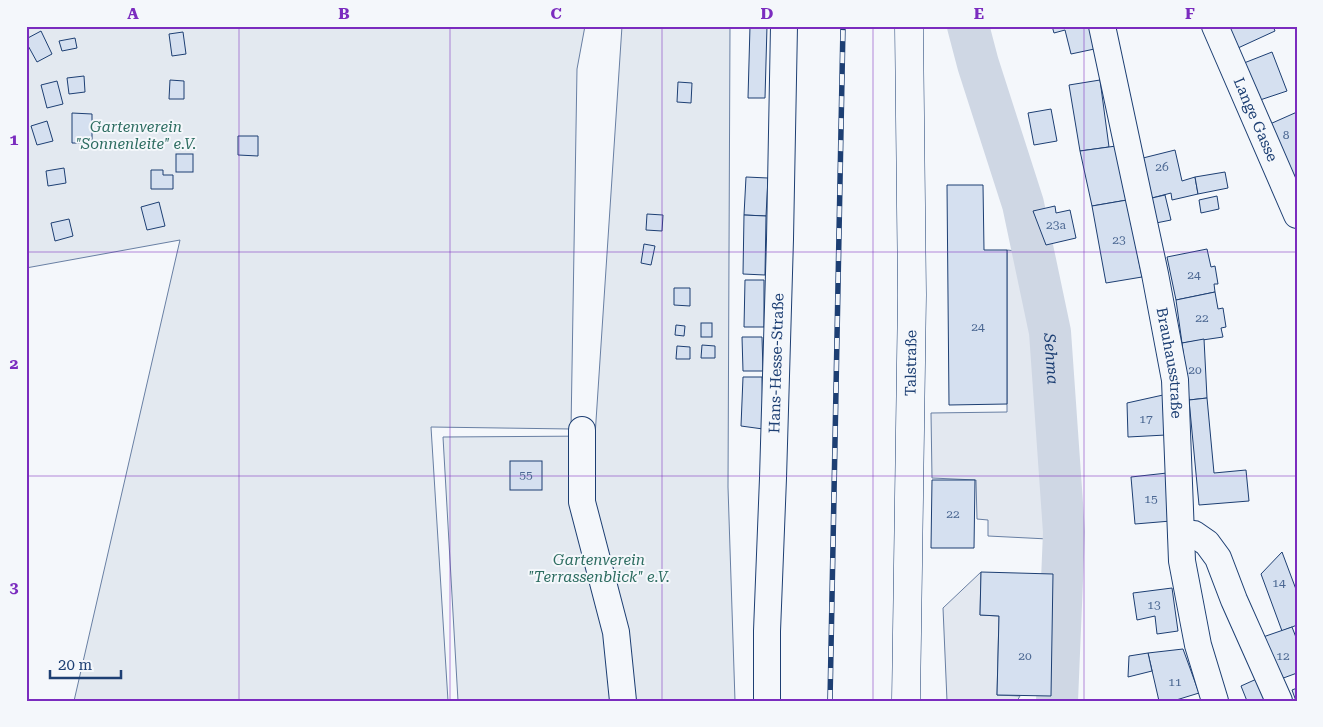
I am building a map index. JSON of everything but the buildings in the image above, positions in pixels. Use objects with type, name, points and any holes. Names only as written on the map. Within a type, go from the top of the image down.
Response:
[{"type":"main road","name":"Talstraße","points":[[906,701],[912,295],[909,26]]},
{"type":"street","name":"Hans-Hesse-Straße","points":[[767,701],[767,631],[780,249],[784,26]]},
{"type":"street","name":"Brauhausstraße","points":[[1102,26],[1155,274],[1175,380],[1182,561],[1198,645],[1216,701]]},
{"type":"street","name":"Lange Gasse","points":[[1215,26],[1297,215]]},
{"type":"street","points":[[582,430],[582,502],[616,632],[623,701]]},
{"type":"street","points":[[1181,534],[1194,534],[1207,543],[1218,558],[1234,600],[1279,701]]},
{"type":"green space","name":"Gartenverein \"Sonnenleite\" e.V.","points":[[26,26],[585,26],[577,69],[571,429],[431,427],[448,701],[74,701],[180,240],[26,268]]},
{"type":"green space","name":"Gartenverein \"Terrassenblick\" e.V.","points":[[622,26],[730,26],[728,487],[735,701],[458,701],[443,437],[595,436]]},
{"type":"shaded area","points":[[1007,250],[1026,252],[1046,330],[1049,422],[1048,539],[988,536],[988,520],[977,519],[976,480],[932,478],[931,413],[1007,412]]},
{"type":"shaded area","points":[[981,572],[980,615],[999,616],[997,695],[1020,696],[1017,701],[947,701],[943,608]]},
{"type":"waterway","name":"Sehma","points":[[968,26],[978,64],[1023,204],[1050,332],[1064,532],[1057,701]]},
{"type":"railway","points":[[830,701],[843,26]]}]
